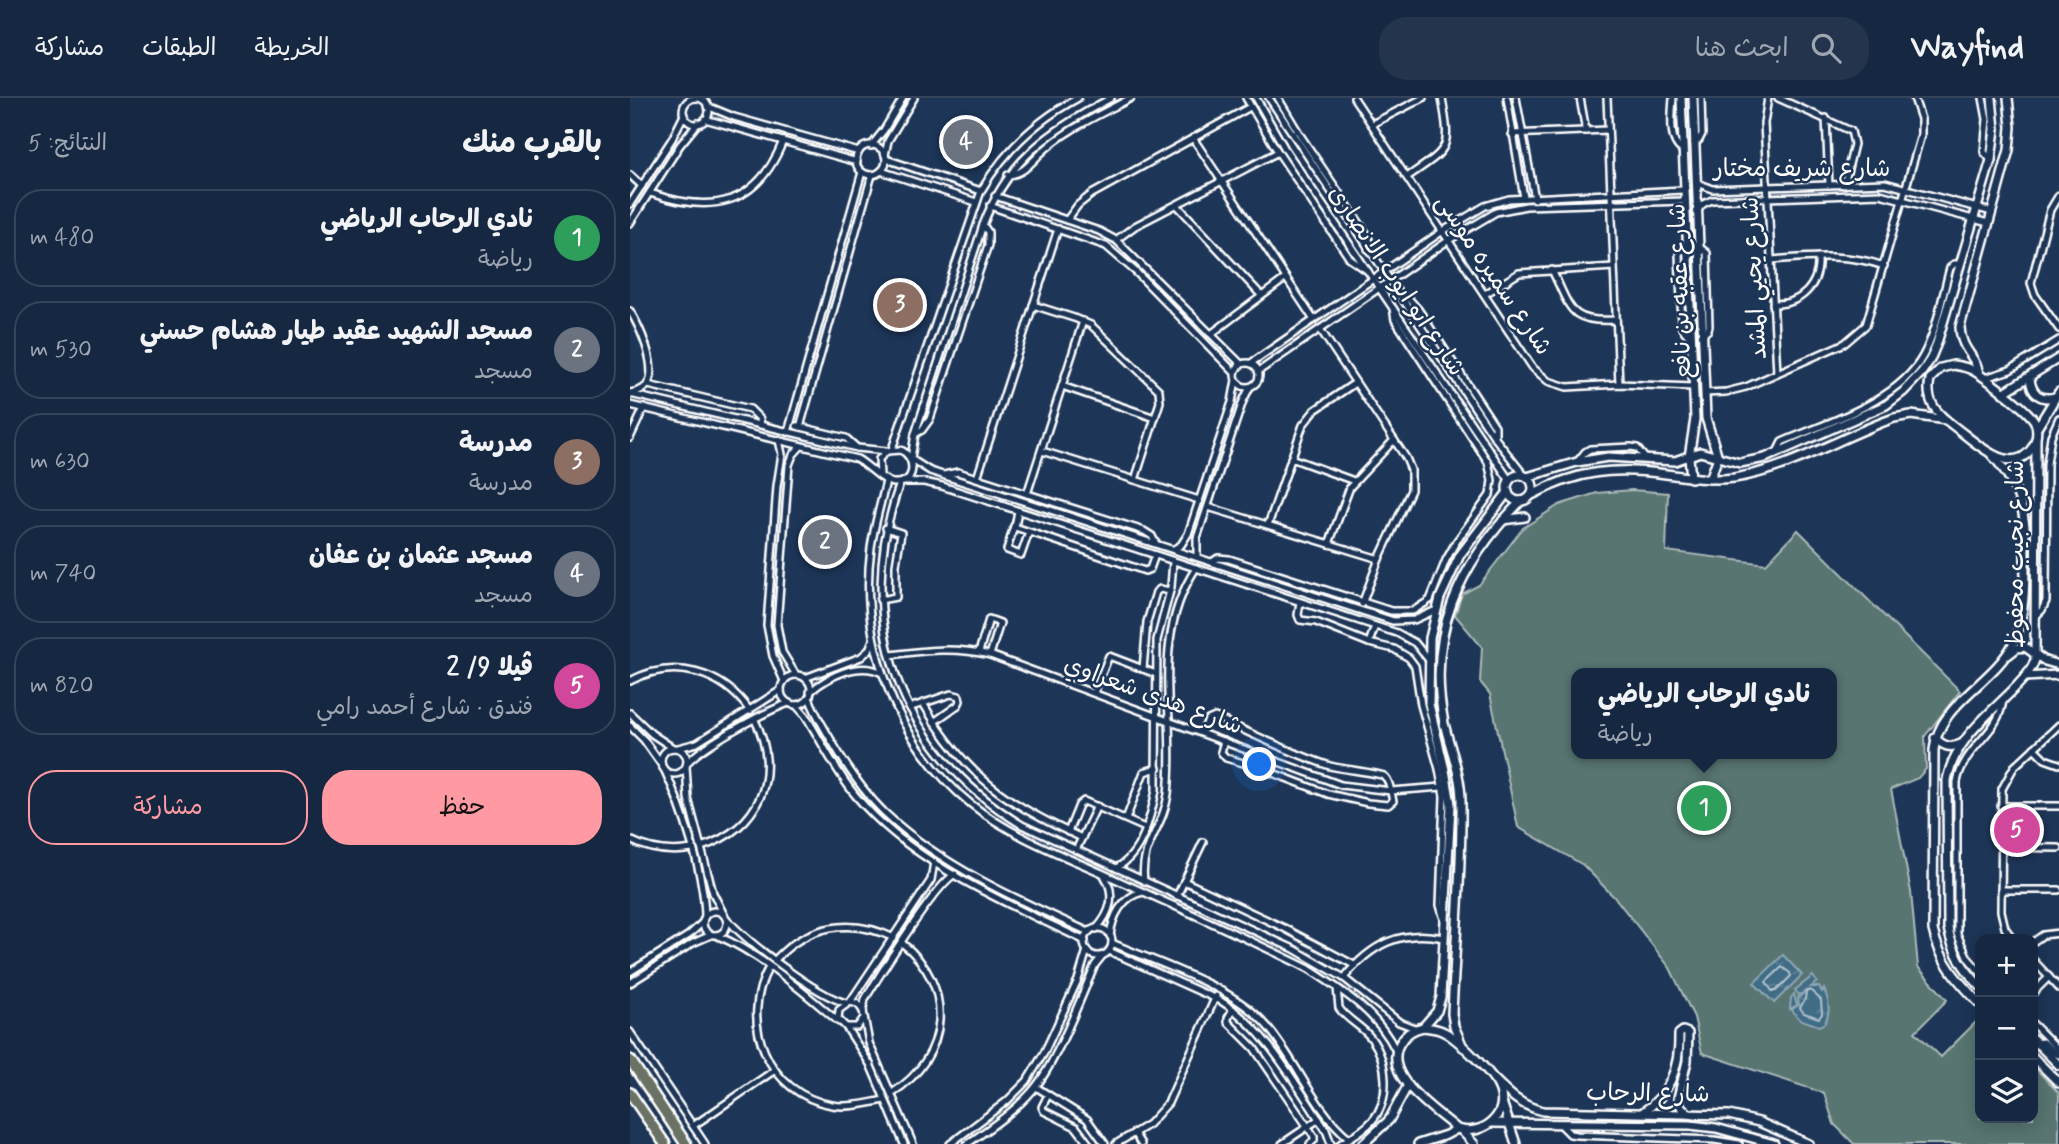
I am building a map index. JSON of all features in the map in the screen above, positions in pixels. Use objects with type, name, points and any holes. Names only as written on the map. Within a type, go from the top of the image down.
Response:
[{"type":"main road","points":[[630,1060],[686,1144]]},
{"type":"main road","points":[[630,1093],[665,1144]]},
{"type":"street","points":[[683,98],[688,121],[698,123]]},
{"type":"street","points":[[630,204],[672,139],[688,101],[699,98],[707,106],[739,118],[859,152],[871,146],[903,98]]},
{"type":"street","points":[[881,171],[888,141],[914,98]]},
{"type":"street","points":[[880,475],[879,459],[890,450],[981,191],[990,175],[1016,143],[1045,119],[1078,98]]},
{"type":"street","points":[[1111,98],[1042,139],[1008,175],[990,206],[915,434],[911,474],[902,482],[886,528],[881,557],[880,600],[896,676],[909,708],[933,747],[972,789],[997,809],[1036,832],[1294,949],[1344,978],[1404,1025],[1445,1032],[1463,1047]]},
{"type":"street","points":[[1008,175],[1021,172],[1049,145],[1070,131],[1131,98]]},
{"type":"street","points":[[1246,98],[1278,152],[1349,259],[1368,271]]},
{"type":"street","name":"شارع ابو ايوب الانصارى","points":[[1255,98],[1285,149],[1479,440],[1510,481]]},
{"type":"street","name":"شارع ابو ايوب الانصارى","points":[[1269,98],[1495,438],[1525,476]]},
{"type":"street","points":[[1278,98],[1367,234],[1370,242],[1368,249]]},
{"type":"street","name":"شارع سميره موسى","points":[[1354,98],[1533,368],[1548,381],[1567,387],[1619,384],[1693,387]]},
{"type":"street","points":[[1372,124],[1423,98]]},
{"type":"street","points":[[1407,177],[1438,156],[1446,146],[1449,134],[1442,98]]},
{"type":"street","points":[[1507,98],[1526,206]]},
{"type":"street","points":[[1516,98],[1536,206]]},
{"type":"street","points":[[1580,98],[1586,131]]},
{"type":"street","points":[[1607,98],[1619,384]]},
{"type":"street","points":[[1673,98],[1674,142],[1682,150]]},
{"type":"street","name":"شارع عقبه بن نافع","points":[[1681,98],[1695,419],[1689,457],[1691,478]]},
{"type":"street","name":"شارع عقبه بن نافع","points":[[1693,98],[1706,418],[1718,457]]},
{"type":"street","points":[[1694,143],[1702,134],[1701,98]]},
{"type":"street","name":"شارع يحيي المشد","points":[[1768,98],[1764,123],[1777,373]]},
{"type":"street","points":[[1779,98],[1850,130],[1854,138],[1844,185]]},
{"type":"street","points":[[1705,393],[1736,390],[1845,343],[1860,332],[1870,316],[1922,127],[1920,111],[1914,98]]},
{"type":"street","points":[[1983,98],[1987,119],[1984,152],[1991,160]]},
{"type":"street","points":[[1884,401],[1918,365],[1939,324],[1961,264],[1991,160],[1995,129],[1992,98]]},
{"type":"street","points":[[1982,377],[1976,363],[1962,344],[1960,327],[2009,145],[2008,98]]},
{"type":"street","points":[[630,223],[686,136],[705,119],[707,106]]},
{"type":"street","points":[[1067,220],[1078,205],[1092,194],[1250,107]]},
{"type":"street","points":[[1826,118],[1829,185]]},
{"type":"street","points":[[705,119],[856,162],[862,172],[872,175],[881,171],[976,202]]},
{"type":"street","points":[[1512,134],[1608,130]]},
{"type":"street","points":[[1193,138],[1314,320]]},
{"type":"street","points":[[650,192],[691,204],[710,204],[730,199],[748,190],[765,174],[776,159],[783,141]]},
{"type":"street","points":[[871,146],[878,147],[885,157],[981,191]]},
{"type":"street","points":[[856,162],[859,152]]},
{"type":"street","points":[[1116,240],[1135,226],[1278,152]]},
{"type":"street","points":[[788,432],[862,172]]},
{"type":"street","points":[[630,175],[642,186]]},
{"type":"street","points":[[800,427],[872,175]]},
{"type":"street","name":"شارع شريف مختار","points":[[1696,181],[1703,187],[1712,189],[1885,183],[1992,212]]},
{"type":"street","points":[[1241,364],[1251,363],[1443,231],[1485,206],[1508,199],[1683,190]]},
{"type":"street","name":"شارع شريف مختار","points":[[1697,211],[1712,200],[1881,194],[1989,223]]},
{"type":"street","points":[[2059,195],[2050,210],[2031,283],[2035,295],[2059,329]]},
{"type":"street","points":[[995,196],[1099,231],[1116,240],[1241,364]]},
{"type":"street","points":[[1196,557],[1196,545],[1243,401],[1250,387],[1256,383],[1259,371],[1449,240],[1490,215],[1526,206],[1684,201]]},
{"type":"street","points":[[1177,205],[1261,295]]},
{"type":"street","points":[[990,206],[1095,241],[1114,251],[1235,373],[1232,402],[1188,534],[1181,545],[1174,549]]},
{"type":"street","points":[[915,434],[922,430],[930,419],[988,245],[988,232],[984,225]]},
{"type":"street","points":[[977,478],[1058,229]]},
{"type":"street","points":[[1773,304],[1790,303],[1810,289],[1818,274],[1818,257]]},
{"type":"street","points":[[1772,260],[1852,257],[1884,266]]},
{"type":"street","points":[[1485,294],[1519,273],[1614,267]]},
{"type":"street","points":[[1552,270],[1570,307],[1577,315],[1589,321],[1616,320]]},
{"type":"street","points":[[1211,334],[1286,278]]},
{"type":"street","points":[[1033,305],[1083,321],[1099,331],[1156,386],[1160,398],[1135,480]]},
{"type":"street","points":[[630,311],[638,324],[649,361],[648,385]]},
{"type":"street","points":[[1027,494],[1083,321]]},
{"type":"street","points":[[1396,1051],[1406,1035],[1434,1017],[1440,1004],[1451,804],[1445,769],[1429,722],[1430,638],[1436,610],[1460,555],[1508,492],[1510,481],[1516,476],[1608,457],[1666,461],[1700,452],[1740,463],[1753,462],[1776,454],[1903,393],[1922,372],[1933,354],[1939,324]]},
{"type":"street","points":[[1320,329],[1411,470],[1412,491],[1379,559],[1360,610]]},
{"type":"street","points":[[1982,377],[2010,370],[2059,340]]},
{"type":"street","points":[[2003,393],[2059,358]]},
{"type":"street","points":[[1251,363],[1259,371]]},
{"type":"street","points":[[1235,373],[1241,364]]},
{"type":"street","points":[[1945,420],[1929,400],[1930,379],[1941,369],[1953,365],[1966,367],[1982,377],[2031,415],[2037,428]]},
{"type":"street","points":[[1922,372],[1930,379]]},
{"type":"street","points":[[2030,378],[2037,395],[2042,398],[2057,395]]},
{"type":"street","points":[[1236,380],[1242,386],[1250,387]]},
{"type":"street","points":[[1268,525],[1298,434],[1309,417],[1355,383]]},
{"type":"street","points":[[630,394],[648,385],[750,409],[760,419],[761,425]]},
{"type":"street","points":[[1062,386],[1155,418]]},
{"type":"street","points":[[630,394],[857,449],[905,451],[930,471],[1393,621],[1413,620],[1436,610]]},
{"type":"street","name":"شارع نجيب محفوظ","points":[[1964,970],[1952,946],[1948,919],[1947,780],[1952,761],[1961,744],[2033,666],[2036,653],[2037,428],[2057,395]]},
{"type":"street","points":[[630,405],[857,460],[886,481],[932,483],[1390,631],[1415,643],[1428,659]]},
{"type":"street","points":[[630,438],[644,408]]},
{"type":"street","points":[[1463,1047],[1457,1037],[1452,1014],[1462,797],[1441,704],[1441,651],[1454,593],[1472,560],[1521,501],[1561,480],[1600,470],[1624,469],[1691,478],[1729,478],[1766,471],[1894,418],[1923,416],[1945,420]]},
{"type":"street","points":[[1695,419],[1706,418]]},
{"type":"street","points":[[2035,617],[2046,601],[2047,464],[2051,436],[2059,418]]},
{"type":"street","name":"شارع نجيب محفوظ","points":[[1935,737],[1946,717],[2003,660],[2014,642],[2021,621],[2025,527],[2015,487],[2000,464],[1991,454],[1945,420]]},
{"type":"street","points":[[790,424],[846,438],[857,449]]},
{"type":"street","points":[[779,440],[782,454],[776,495],[767,625],[771,647],[784,681],[781,690],[783,698],[796,705],[805,715],[855,795],[898,837],[955,874],[1084,941],[1087,950],[1078,980],[1044,1053],[1027,1081],[1007,1101],[950,1144]]},
{"type":"street","points":[[1329,544],[1354,481],[1394,440]]},
{"type":"street","points":[[1212,562],[1218,558],[1229,559],[1391,611],[1406,612],[1419,608],[1430,600],[1456,542],[1490,495],[1491,473],[1479,440]]},
{"type":"street","points":[[1991,454],[2004,459],[2020,458],[2027,454],[2036,440]]},
{"type":"street","points":[[796,676],[785,661],[779,644],[777,607],[789,465],[801,446]]},
{"type":"street","points":[[1042,451],[1199,500]]},
{"type":"street","points":[[1710,479],[1718,457]]},
{"type":"street","points":[[1291,458],[1354,481]]},
{"type":"street","points":[[944,475],[958,472],[1144,531],[1152,536],[1156,544]]},
{"type":"street","points":[[1525,476],[1532,483],[1532,495]]},
{"type":"street","points":[[886,481],[871,548],[869,584],[873,635],[882,673],[908,731],[942,775],[982,812],[1032,842],[1283,956],[1337,988],[1370,1013],[1381,1027],[1396,1051],[1397,1070],[1408,1085],[1474,1144]]},
{"type":"street","points":[[1508,492],[1513,499],[1521,501]]},
{"type":"street","points":[[1208,507],[1379,559]]},
{"type":"street","points":[[1018,511],[1007,550],[1021,555],[1029,532]]},
{"type":"street","points":[[1503,520],[1525,517]]},
{"type":"street","points":[[1014,526],[1147,571],[1154,555]]},
{"type":"street","points":[[880,600],[896,597],[896,565],[901,533],[886,528]]},
{"type":"street","points":[[1098,555],[1103,538]]},
{"type":"street","points":[[1116,868],[1131,857],[1153,804],[1157,768],[1158,629],[1170,591],[1173,561]]},
{"type":"street","points":[[1144,881],[1144,857],[1166,807],[1170,632],[1177,605],[1196,568]]},
{"type":"street","points":[[1172,579],[1181,578],[1187,583]]},
{"type":"street","points":[[1143,669],[1147,622],[1156,592],[1160,589],[1170,591]]},
{"type":"street","points":[[1300,602],[1300,620],[1321,624],[1401,652],[1415,666],[1442,787],[1445,814],[1440,905],[1445,920]]},
{"type":"street","points":[[1336,613],[1337,603]]},
{"type":"street","points":[[979,652],[989,618],[1000,623],[990,654]]},
{"type":"street","points":[[1390,631],[1393,621]]},
{"type":"street","points":[[1370,643],[1375,626]]},
{"type":"street","points":[[784,681],[796,676],[805,678],[864,656],[871,647],[873,635]]},
{"type":"street","points":[[2003,660],[2021,647],[2029,648],[2045,661],[2059,665]]},
{"type":"street","name":"شارع هدى شعراوي","points":[[891,655],[943,649],[990,654],[1309,774],[1357,789],[1391,791],[1442,787]]},
{"type":"street","points":[[1094,693],[1109,656],[1156,674]]},
{"type":"street","points":[[796,705],[804,702],[829,678],[869,668],[882,673]]},
{"type":"street","points":[[630,681],[660,670],[691,670],[710,676],[725,685],[739,696],[750,711]]},
{"type":"street","points":[[2025,677],[2059,675]]},
{"type":"street","points":[[805,678],[809,683],[814,709],[849,771],[877,805],[899,825],[985,881],[1093,930],[1103,929],[1111,940],[1243,1003],[1265,1024],[1335,1125],[1349,1138]]},
{"type":"street","points":[[663,768],[664,752],[697,743],[781,690]]},
{"type":"street","points":[[909,708],[953,693],[960,697],[958,705],[934,722]]},
{"type":"street","points":[[1975,966],[1957,934],[1957,782],[1964,760],[1998,719],[2003,700]]},
{"type":"street","points":[[663,768],[677,774],[698,753],[789,703]]},
{"type":"street","points":[[923,703],[950,746],[969,767],[1029,813],[1082,838]]},
{"type":"street","points":[[630,713],[652,734],[684,752],[688,798],[713,893],[725,917],[725,929],[681,950],[630,983]]},
{"type":"street","points":[[1202,732],[1208,720],[1215,717],[1274,745],[1343,770],[1381,775],[1387,780],[1392,803],[1378,805],[1340,798],[1226,758],[1221,752],[1224,741]]},
{"type":"street","points":[[701,847],[732,832],[749,816],[760,797],[766,775],[766,755],[755,720]]},
{"type":"street","points":[[2009,934],[2002,920],[2002,789],[2009,774],[2059,725]]},
{"type":"street","points":[[630,726],[644,740],[663,768],[678,800],[703,896],[704,928],[769,967],[843,1025],[870,1064],[904,1144]]},
{"type":"street","points":[[1935,737],[1944,746],[1961,744]]},
{"type":"street","points":[[1935,737],[1933,930],[1943,961],[1975,998]]},
{"type":"street","points":[[1270,758],[1274,745]]},
{"type":"street","points":[[2034,748],[2045,759],[2059,764]]},
{"type":"street","points":[[1126,819],[1144,772],[1157,768]]},
{"type":"street","points":[[1305,786],[1309,774]]},
{"type":"street","points":[[997,809],[1005,797]]},
{"type":"street","points":[[1068,832],[1081,802],[1087,801],[1145,828]]},
{"type":"street","points":[[1153,804],[1166,807]]},
{"type":"street","points":[[1076,850],[1097,806]]},
{"type":"street","points":[[2001,806],[2059,806]]},
{"type":"street","points":[[1032,842],[1036,832]]},
{"type":"street","points":[[630,840],[655,849],[692,849]]},
{"type":"street","points":[[1177,896],[1203,842]]},
{"type":"street","points":[[2001,847],[2059,848]]},
{"type":"street","points":[[843,1025],[839,1010],[848,1003],[894,938],[931,880],[934,862]]},
{"type":"street","points":[[843,1025],[857,1027],[863,1015],[865,999],[940,886],[955,874]]},
{"type":"street","points":[[1084,941],[1105,916],[1111,897],[1104,875]]},
{"type":"street","points":[[1184,881],[1354,965]]},
{"type":"street","points":[[2001,890],[2059,890]]},
{"type":"street","points":[[967,1144],[1014,1109],[1036,1087],[1095,965],[1109,951],[1114,919],[1124,903],[1143,892]]},
{"type":"street","points":[[1111,897],[1119,897],[1124,903]]},
{"type":"street","points":[[630,972],[689,935],[716,911],[746,938],[827,996],[858,1004],[867,1037],[914,1144]]},
{"type":"street","points":[[1244,926],[1251,912]]},
{"type":"street","points":[[776,960],[797,940],[831,927],[863,926],[894,938]]},
{"type":"street","points":[[2038,938],[2059,933]]},
{"type":"street","points":[[1344,978],[1366,954],[1394,939],[1425,934],[1444,938]]},
{"type":"street","points":[[892,1093],[908,1082],[926,1062],[939,1024],[937,997],[930,977],[919,959],[902,943]]},
{"type":"street","points":[[1087,950],[1096,956],[1103,955]]},
{"type":"street","points":[[1443,950],[1455,951]]},
{"type":"street","points":[[1109,951],[1215,999],[1233,1009],[1252,1025],[1319,1119],[1331,1144]]},
{"type":"street","points":[[2038,965],[2059,988]]},
{"type":"street","points":[[769,967],[759,990],[756,1026],[762,1049],[775,1070],[795,1090],[821,1102],[855,1105],[885,1100]]},
{"type":"street","points":[[1956,979],[1964,970],[1975,981]]},
{"type":"street","points":[[2038,988],[2049,977]]},
{"type":"street","points":[[1337,988],[1339,1008],[1362,1028],[1374,1043],[1385,1076],[1383,1097],[1377,1114],[1365,1128],[1340,1144]]},
{"type":"street","points":[[1116,1144],[1160,1114],[1168,1103],[1219,990]]},
{"type":"street","points":[[1233,1009],[1228,1022],[1254,1048],[1308,1126],[1315,1138],[1310,1144]]},
{"type":"street","points":[[1381,1027],[1391,1016]]},
{"type":"street","points":[[2038,1029],[2059,1052]]},
{"type":"street","points":[[1642,1112],[1662,1095],[1672,1080],[1678,1059],[1678,1034],[1683,1031],[1688,1033],[1689,1048],[1678,1098],[1681,1107],[1688,1113]]},
{"type":"street","points":[[630,1032],[705,1144]]},
{"type":"street","points":[[2038,1042],[2053,1052],[2059,1052]]},
{"type":"street","points":[[2038,1044],[2059,1065]]},
{"type":"street","name":"شارع الرحاب","points":[[1463,1047],[1526,1107],[1544,1111],[1729,1115],[1759,1122],[1810,1144]]},
{"type":"street","points":[[2036,1060],[2059,1083]]},
{"type":"street","points":[[1274,1076],[1285,1069]]},
{"type":"street","points":[[693,1126],[775,1070]]},
{"type":"street","points":[[1493,1078],[1516,1144]]},
{"type":"street","points":[[1363,1144],[1389,1120],[1408,1085]]},
{"type":"street","points":[[1036,1087],[1087,1119],[1105,1144]]},
{"type":"street","points":[[1048,1095],[1042,1107],[1044,1111],[1076,1127],[1089,1144]]},
{"type":"street","points":[[1491,1123],[1499,1112],[1502,1101]]},
{"type":"street","points":[[1571,1112],[1571,1125]]},
{"type":"street","points":[[1282,1144],[1319,1119]]},
{"type":"street","name":"شارع الرحاب","points":[[1418,1144],[1459,1130],[1477,1131],[1491,1123],[1716,1128],[1774,1144]]},
{"type":"street","points":[[1560,1124],[1570,1134],[1577,1135],[1714,1140],[1739,1144]]},
{"type":"street","points":[[1134,1133],[1141,1144]]},
{"type":"green space","points":[[1632,490],[1668,493],[1666,551],[1766,564],[1798,530],[1960,691],[1925,736],[1926,769],[1918,778],[1891,789],[1911,892],[1918,967],[1947,1000],[1915,1032],[1941,1057],[1975,1023],[1975,1123],[2038,1123],[2038,1071],[2059,1093],[2059,1144],[1854,1144],[1834,1124],[1824,1093],[1702,1053],[1694,1017],[1670,968],[1616,899],[1583,865],[1518,827],[1490,694],[1480,682],[1482,647],[1455,615],[1462,594],[1479,585],[1523,528],[1559,505],[1597,493]]},
{"type":"water","points":[[1783,955],[1802,975],[1774,1003],[1754,983]]},
{"type":"water","points":[[1813,976],[1817,982],[1811,987],[1819,987],[1822,992],[1824,989],[1829,1006],[1825,1023],[1819,1026],[1799,1019],[1792,1010],[1796,1006],[1790,1009],[1794,994],[1797,1006],[1798,998],[1807,990],[1799,995],[1795,990]]},
{"type":"place","name":"مسجد عثمان بن عفان","points":[[966,142]]},
{"type":"place","name":"مدرسة","points":[[900,305]]},
{"type":"place","name":"مسجد الشهيد عقيد طيار هشام حسني","points":[[825,542]]},
{"type":"place","name":"نادي الرحاب الرياضي","points":[[1704,808]]},
{"type":"place","name":"ڤيلا 9/ 2","points":[[2017,830]]}]
